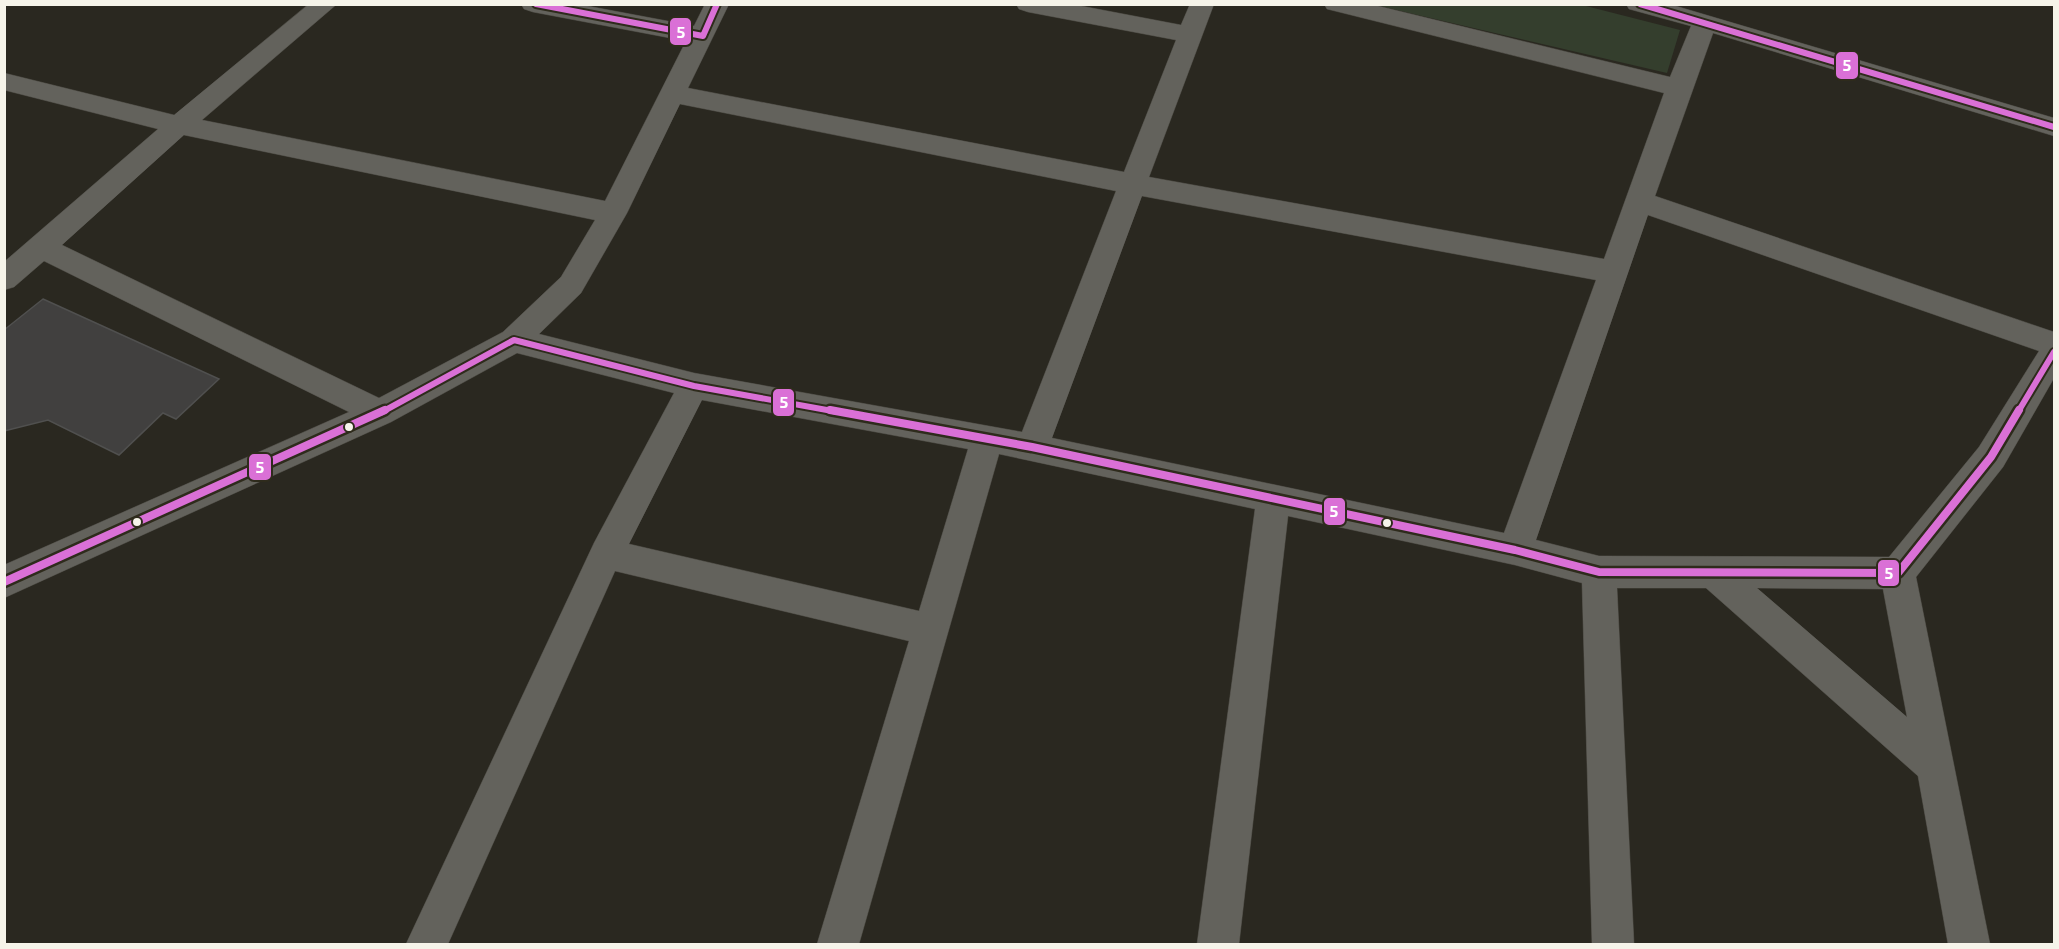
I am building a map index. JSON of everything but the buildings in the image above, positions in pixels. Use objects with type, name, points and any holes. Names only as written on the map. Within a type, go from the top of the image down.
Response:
[{"type":"street","points":[[4,279],[43,248],[179,125],[325,4]]},
{"type":"street","points":[[533,4],[703,36]]},
{"type":"street","points":[[7,579],[380,413],[514,340],[571,285],[613,213],[717,4]]},
{"type":"street","points":[[1028,4],[1190,35]]},
{"type":"street","points":[[1032,447],[1202,4]]},
{"type":"street","points":[[1336,4],[1679,88]]},
{"type":"street","points":[[1638,4],[1705,22],[2055,128]]},
{"type":"street","points":[[1515,550],[1679,88],[1705,22]]},
{"type":"street","points":[[4,81],[179,125],[613,213]]},
{"type":"street","points":[[674,94],[1132,184],[1614,272]]},
{"type":"street","points":[[1639,201],[2055,344]]},
{"type":"street","points":[[43,248],[380,413]]},
{"type":"street","points":[[514,340],[694,386],[1032,447],[1515,550],[1599,572],[1898,573]]},
{"type":"street","points":[[1969,945],[1898,573],[1991,457],[2055,352]]},
{"type":"street","points":[[428,945],[606,554],[694,386]]},
{"type":"street","points":[[838,945],[987,439]]},
{"type":"street","points":[[1218,945],[1273,498]]},
{"type":"street","points":[[606,554],[931,630]]},
{"type":"street","points":[[1599,572],[1613,945]]},
{"type":"street","points":[[1713,572],[1935,766]]},
{"type":"green space","points":[[1375,5],[1582,5],[1680,30],[1667,73]]},
{"type":"transit line","name":"5","points":[[536,4],[703,36],[717,4]]},
{"type":"transit line","name":"5","points":[[1640,4],[2054,127]]},
{"type":"transit line","name":"5","points":[[4,582],[380,413],[514,340],[694,386],[1032,447],[1515,550],[1599,572],[1898,573],[1991,457],[2054,352]]}]
